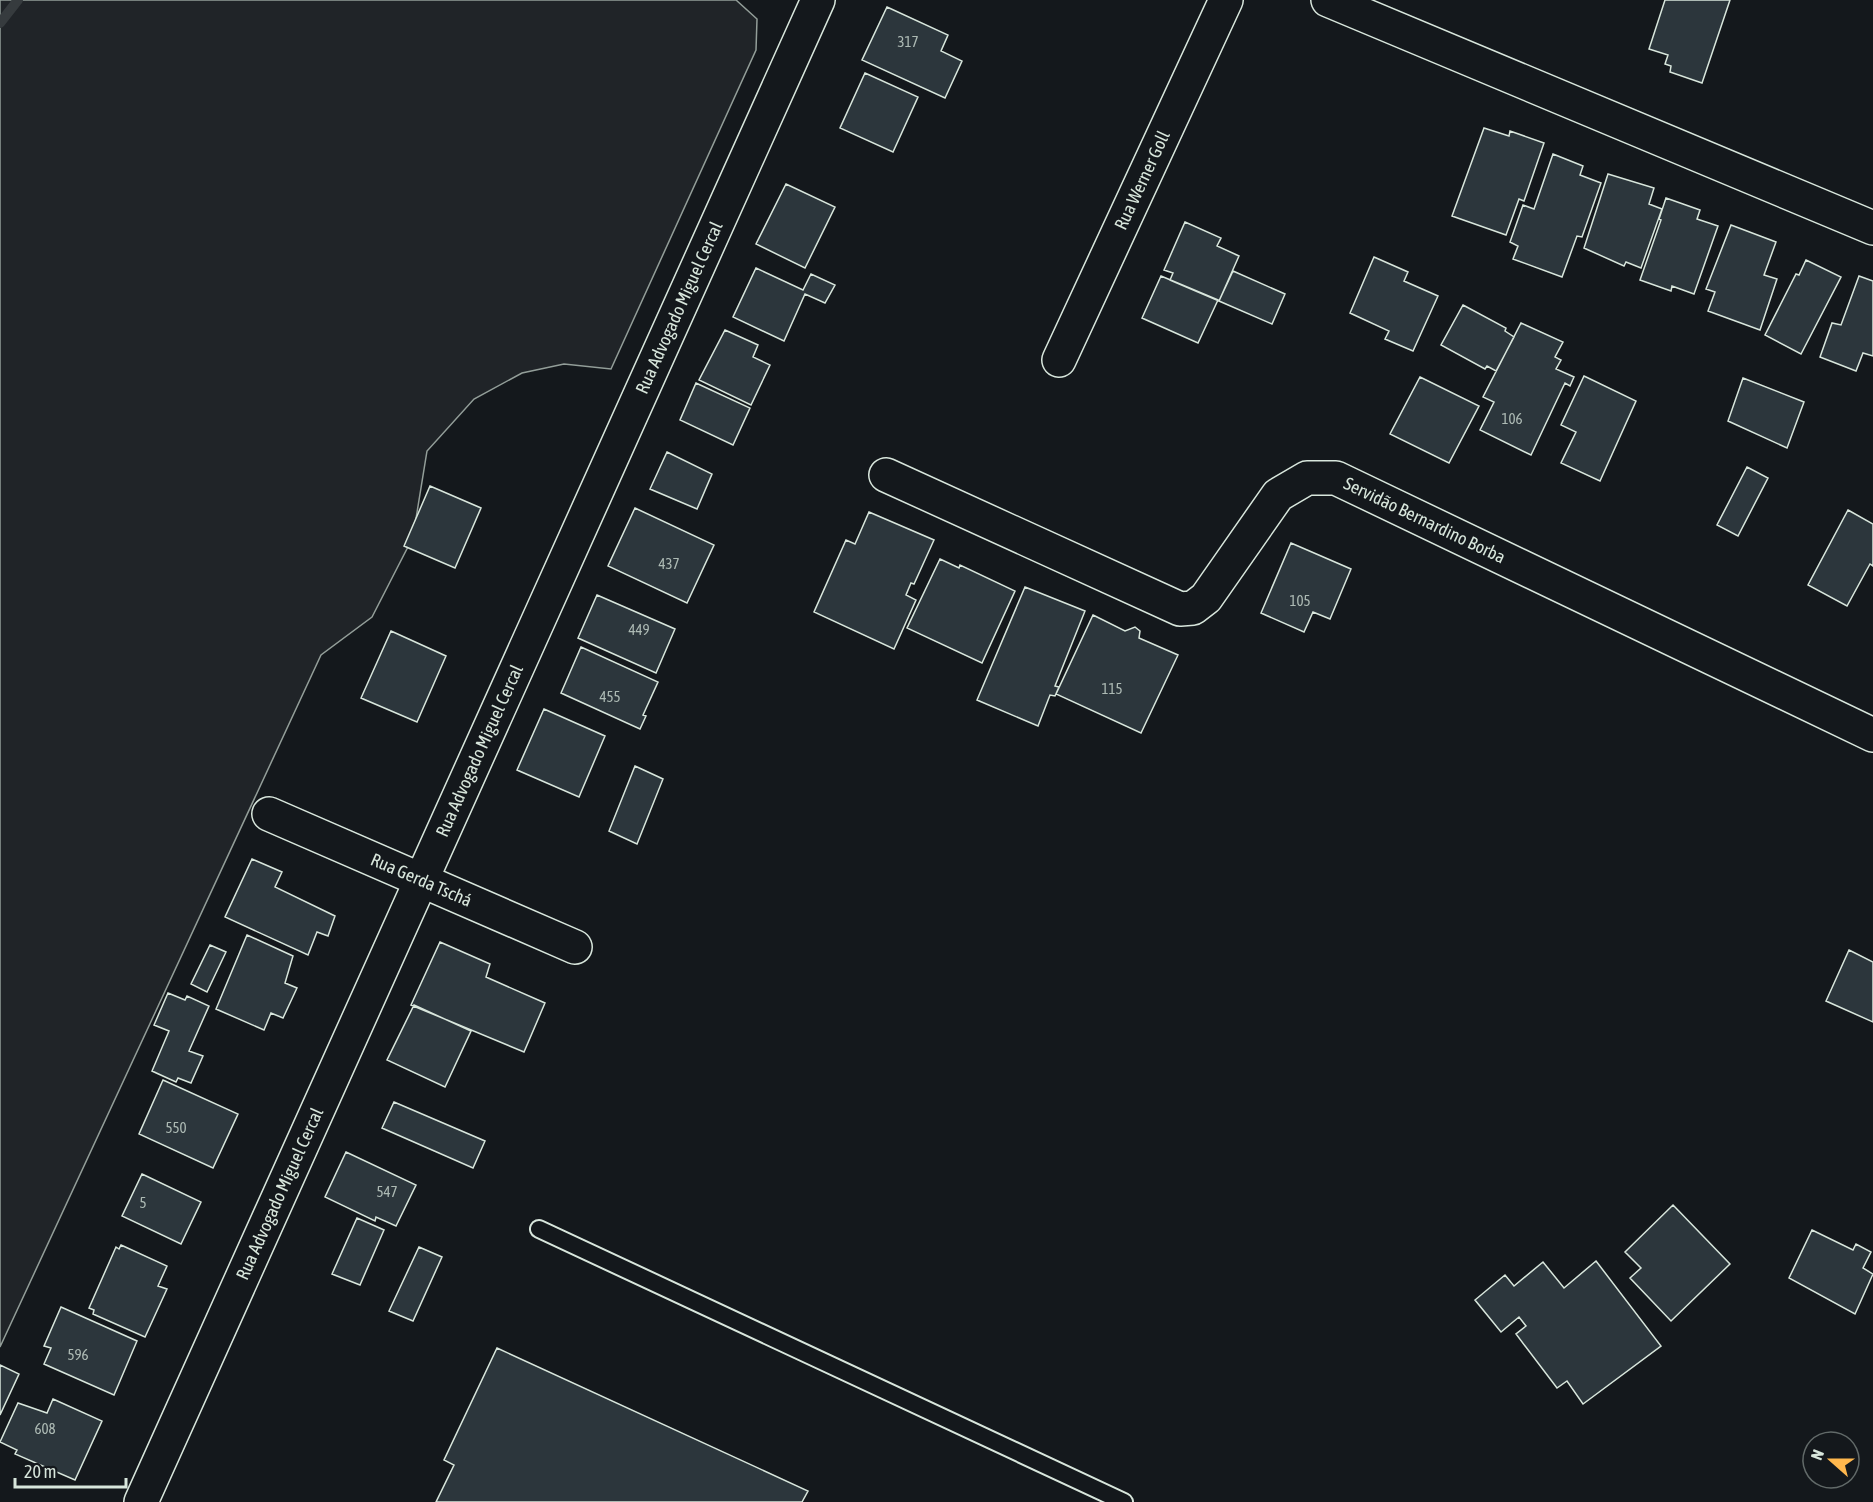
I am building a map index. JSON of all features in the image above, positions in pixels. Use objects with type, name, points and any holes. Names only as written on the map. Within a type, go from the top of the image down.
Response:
[{"type":"street","name":"Rua Advogado Miguel Cercal","points":[[141,1502],[818,0]]},
{"type":"street","name":"Rua Werner Goll","points":[[1059,360],[1226,0]]},
{"type":"street","points":[[1328,0],[1873,228]]},
{"type":"street","name":"Servidão Bernardino Borba","points":[[886,475],[1180,609],[1193,608],[1206,598],[1278,495],[1306,478],[1336,478],[1873,735]]},
{"type":"street","name":"Rua Gerda Tschá","points":[[269,814],[574,947]]},
{"type":"lane","points":[[539,1229],[1124,1502]]},
{"type":"shaded area","points":[[0,0],[736,0],[757,19],[756,50],[611,369],[564,364],[522,373],[474,399],[427,451],[413,537],[372,617],[321,655],[0,1347]]},
{"type":"building","points":[[1665,0],[1730,0],[1702,83],[1670,72],[1671,66],[1665,64],[1668,55],[1649,49]]},
{"type":"building","points":[[887,7],[948,35],[941,51],[962,61],[945,98],[862,60]]},
{"type":"building","points":[[865,73],[918,97],[893,152],[840,128]]},
{"type":"building","points":[[1484,128],[1509,136],[1510,131],[1544,143],[1524,201],[1519,199],[1506,235],[1452,216]]},
{"type":"building","points":[[1553,154],[1583,166],[1580,175],[1601,183],[1582,237],[1577,236],[1562,277],[1513,259],[1518,246],[1510,242],[1523,205],[1534,209]]},
{"type":"building","points":[[1608,174],[1654,188],[1649,204],[1662,209],[1641,268],[1626,262],[1624,266],[1584,248]]},
{"type":"building","points":[[786,184],[835,207],[805,268],[756,244]]},
{"type":"building","points":[[1666,198],[1700,210],[1697,219],[1718,226],[1694,294],[1672,286],[1671,291],[1640,280],[1661,220],[1659,219]]},
{"type":"building","points":[[1185,222],[1221,238],[1217,246],[1239,256],[1219,301],[1170,280],[1173,273],[1164,270]]},
{"type":"building","points":[[1731,225],[1776,242],[1764,275],[1777,279],[1760,330],[1708,311],[1715,292],[1706,289]]},
{"type":"building","points":[[1374,257],[1408,272],[1404,281],[1438,296],[1413,351],[1385,339],[1389,331],[1350,313]]},
{"type":"building","points":[[1806,260],[1841,277],[1801,354],[1765,335],[1796,274],[1799,275]]},
{"type":"building","points":[[756,268],[803,290],[811,274],[835,285],[825,303],[805,294],[784,341],[733,317]]},
{"type":"building","points":[[1233,271],[1285,294],[1272,324],[1219,301]]},
{"type":"building","points":[[1161,276],[1218,300],[1198,343],[1142,318]]},
{"type":"building","points":[[1859,276],[1873,281],[1873,356],[1863,353],[1856,371],[1820,357],[1832,323],[1841,325]]},
{"type":"building","points":[[1463,305],[1506,328],[1505,331],[1514,337],[1496,371],[1487,366],[1485,369],[1441,345]]},
{"type":"building","points":[[1521,323],[1563,342],[1555,357],[1561,360],[1556,369],[1574,377],[1570,386],[1565,383],[1531,455],[1480,430],[1494,402],[1483,397]]},
{"type":"building","points":[[725,330],[758,345],[753,357],[770,365],[751,405],[699,380]]},
{"type":"building","points":[[1584,376],[1636,401],[1600,481],[1561,463],[1576,432],[1561,425]]},
{"type":"building","points":[[1420,377],[1479,406],[1449,463],[1390,434]]},
{"type":"building","points":[[1743,378],[1804,402],[1787,448],[1728,421]]},
{"type":"building","points":[[696,383],[750,408],[733,445],[680,420]]},
{"type":"building","points":[[667,452],[712,474],[697,509],[650,489]]},
{"type":"building","points":[[1747,467],[1768,478],[1738,536],[1717,525]]},
{"type":"building","points":[[430,486],[481,508],[455,568],[404,546]]},
{"type":"building","points":[[635,508],[714,545],[687,603],[608,566]]},
{"type":"building","points":[[1848,510],[1873,524],[1873,566],[1870,564],[1847,606],[1808,585]]},
{"type":"building","points":[[869,512],[934,540],[914,584],[911,583],[906,595],[916,600],[894,649],[814,612],[846,540],[855,544]]},
{"type":"building","points":[[1291,543],[1351,569],[1330,619],[1313,612],[1304,632],[1261,613]]},
{"type":"building","points":[[940,559],[959,568],[960,565],[1015,591],[982,663],[907,628]]},
{"type":"building","points":[[1025,587],[1085,611],[1055,686],[1059,687],[1055,696],[1050,695],[1038,726],[977,700]]},
{"type":"building","points":[[597,595],[675,629],[656,673],[578,638]]},
{"type":"building","points":[[1093,615],[1125,631],[1135,627],[1140,631],[1139,638],[1178,655],[1141,733],[1056,694]]},
{"type":"building","points":[[391,631],[446,656],[417,722],[361,698]]},
{"type":"building","points":[[581,647],[658,682],[643,715],[646,716],[640,729],[561,693]]},
{"type":"building","points":[[544,709],[605,736],[579,797],[517,770]]},
{"type":"building","points":[[635,766],[663,779],[637,844],[609,831]]},
{"type":"building","points":[[252,859],[282,872],[275,887],[335,916],[328,936],[317,932],[308,955],[225,917]]},
{"type":"building","points":[[247,935],[293,956],[285,983],[297,988],[283,1018],[271,1013],[264,1030],[216,1009]]},
{"type":"building","points":[[440,942],[490,964],[486,977],[545,1003],[524,1052],[411,1005]]},
{"type":"building","points":[[210,945],[226,952],[207,992],[191,984]]},
{"type":"building","points":[[1849,950],[1873,962],[1873,1022],[1826,1001]]},
{"type":"building","points":[[168,993],[185,1000],[187,996],[209,1006],[189,1051],[203,1056],[191,1083],[178,1078],[176,1082],[152,1071],[169,1031],[154,1025]]},
{"type":"building","points":[[414,1005],[471,1031],[445,1087],[387,1060]]},
{"type":"building","points":[[163,1080],[238,1114],[213,1168],[139,1134]]},
{"type":"building","points":[[394,1102],[485,1141],[473,1168],[382,1128]]},
{"type":"building","points":[[346,1152],[416,1185],[396,1226],[376,1217],[375,1221],[325,1197]]},
{"type":"building","points":[[142,1174],[201,1202],[181,1244],[122,1216]]},
{"type":"building","points":[[1673,1205],[1730,1264],[1671,1321],[1630,1278],[1641,1268],[1625,1252]]},
{"type":"building","points":[[357,1218],[384,1230],[360,1285],[332,1274]]},
{"type":"building","points":[[1812,1230],[1853,1250],[1856,1244],[1871,1252],[1863,1268],[1873,1274],[1855,1314],[1789,1278]]},
{"type":"building","points":[[121,1245],[167,1266],[158,1286],[167,1289],[145,1337],[93,1314],[94,1310],[89,1308],[116,1247],[119,1249]]},
{"type":"building","points":[[419,1247],[442,1257],[413,1321],[389,1311]]},
{"type":"building","points":[[1596,1261],[1661,1346],[1583,1404],[1567,1381],[1557,1388],[1516,1334],[1526,1326],[1519,1317],[1501,1332],[1475,1300],[1505,1275],[1514,1286],[1543,1262],[1564,1288]]},
{"type":"building","points":[[61,1307],[137,1341],[114,1395],[44,1364],[51,1348],[44,1346]]},
{"type":"building","points":[[497,1348],[808,1491],[802,1502],[436,1502],[454,1465],[444,1460]]},
{"type":"building","points":[[0,1365],[19,1374],[0,1415]]},
{"type":"building","points":[[53,1399],[102,1421],[75,1480],[15,1454],[17,1450],[0,1442],[18,1403],[47,1413]]},
{"type":"waterway","points":[[0,23],[18,0]]}]
